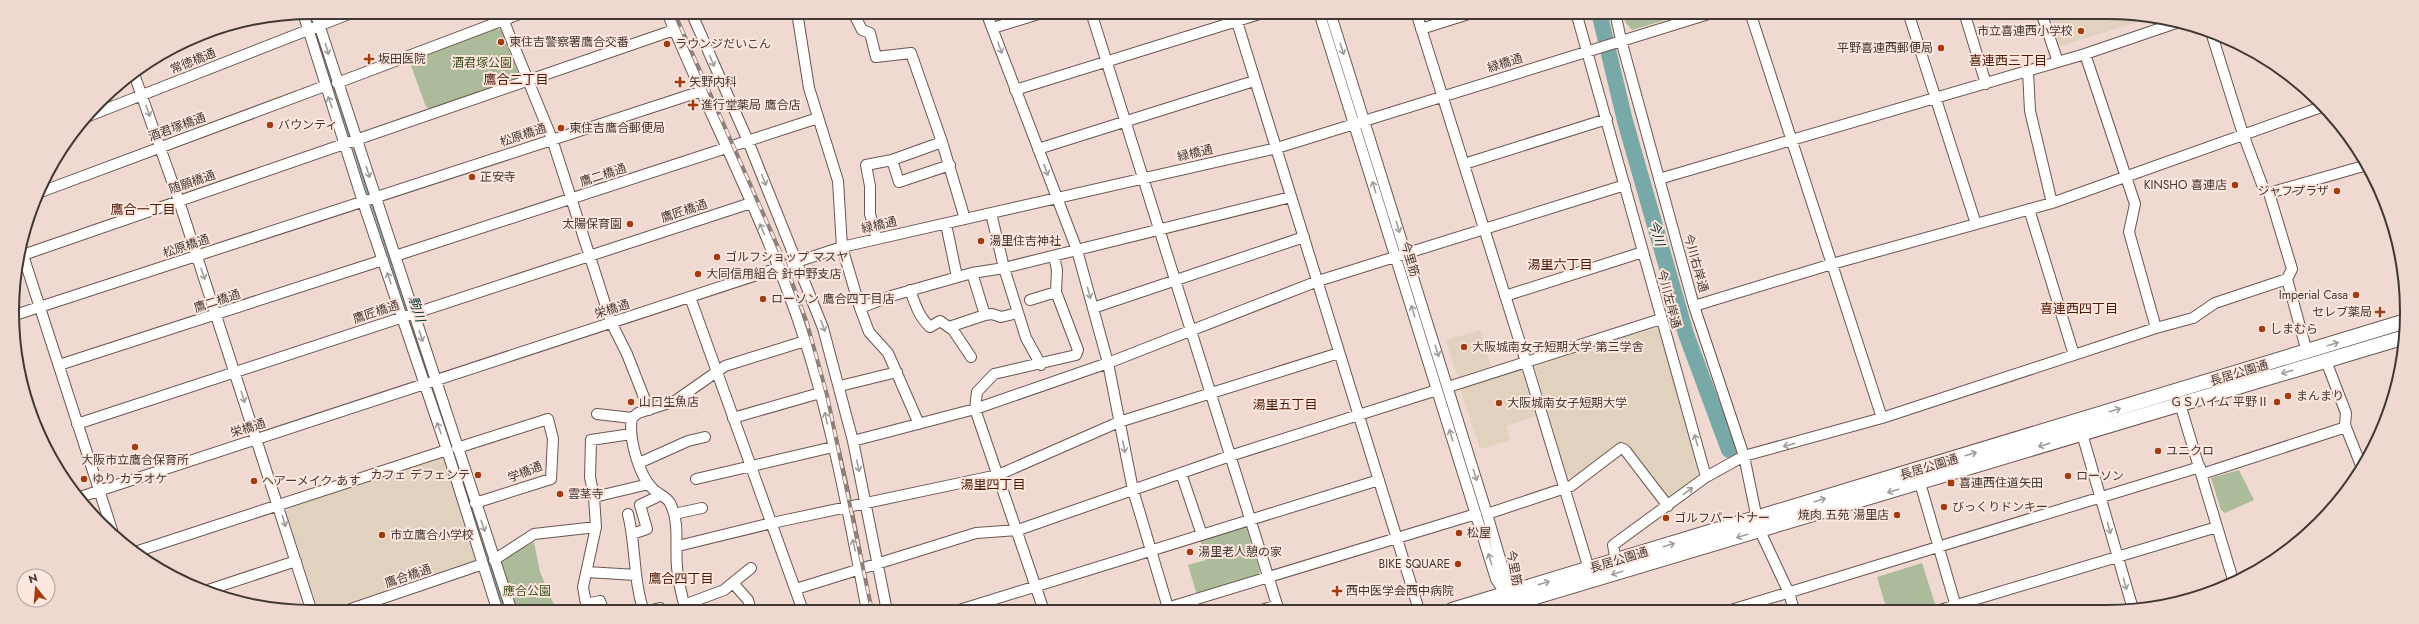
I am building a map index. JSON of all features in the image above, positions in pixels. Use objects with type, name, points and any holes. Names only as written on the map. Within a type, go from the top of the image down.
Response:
[{"type":"highway","name":"長居公園通","points":[[1511,603],[1589,569],[1920,483],[2307,352],[2399,324]]},
{"type":"highway","name":"長居公園通","points":[[1494,605],[1511,603],[1758,525],[2080,428],[2180,404],[2398,339]]},
{"type":"street","points":[[308,19],[314,27],[337,83],[364,202],[383,260],[408,315]]},
{"type":"street","points":[[315,19],[314,27],[325,86],[351,140],[376,198],[395,256],[408,315],[452,449],[483,564],[496,605]]},
{"type":"street","name":"常徳橋通","points":[[98,112],[335,19]]},
{"type":"street","points":[[337,83],[495,19]]},
{"type":"street","points":[[503,19],[552,139],[611,322],[627,354],[648,410]]},
{"type":"street","points":[[670,19],[779,268],[805,341],[820,393],[833,447],[866,605]]},
{"type":"street","points":[[694,19],[748,141],[798,261],[823,328],[840,386],[853,441],[887,605]]},
{"type":"street","points":[[799,19],[809,88],[838,181],[842,247],[860,308],[869,332],[888,353],[919,424]]},
{"type":"street","points":[[856,19],[862,30],[870,33],[876,57],[911,53],[950,165],[965,220]]},
{"type":"street","points":[[989,19],[1077,250],[1108,363],[1132,490],[1167,605]]},
{"type":"street","points":[[993,28],[1022,19]]},
{"type":"street","points":[[1093,19],[1123,121],[1277,605]]},
{"type":"street","points":[[1015,90],[1106,62],[1227,19]]},
{"type":"street","points":[[1236,19],[1254,80],[1277,148],[1339,353],[1360,414],[1417,605]]},
{"type":"street","name":"今里筋","points":[[1321,19],[1497,582],[1511,603]]},
{"type":"street","name":"今里筋","points":[[1332,19],[1487,514],[1506,579],[1511,603]]},
{"type":"street","points":[[1418,19],[1444,97],[1483,230],[1526,362],[1589,569]]},
{"type":"street","points":[[1421,29],[1453,19]]},
{"type":"street","name":"今川左岸通","points":[[1578,19],[1589,50],[1606,119],[1706,478]]},
{"type":"street","name":"今川右岸通","points":[[1616,19],[1694,306],[1744,456],[1758,525],[1789,593],[1793,605]]},
{"type":"street","points":[[1621,40],[1692,19]]},
{"type":"street","points":[[1752,19],[1793,139],[1882,418]]},
{"type":"street","points":[[1910,19],[1937,98],[1976,224]]},
{"type":"street","points":[[1966,19],[1986,84]]},
{"type":"street","points":[[2043,19],[2058,62]]},
{"type":"street","points":[[1659,179],[1986,84],[2085,54],[2168,26]]},
{"type":"street","name":"随願橋通","points":[[26,250],[179,201],[351,140],[528,81],[674,30]]},
{"type":"street","points":[[2213,39],[2243,134],[2263,187],[2269,194],[2292,269],[2287,279],[2307,352]]},
{"type":"street","name":"緑橋通","points":[[798,261],[842,247],[1277,148],[1354,123],[1444,97],[1621,40]]},
{"type":"street","points":[[2085,54],[2124,176],[2135,204],[2128,232],[2156,328]]},
{"type":"street","points":[[2028,71],[2030,111],[2052,203]]},
{"type":"street","points":[[136,78],[161,147],[217,315],[310,605]]},
{"type":"street","points":[[1038,149],[1254,80]]},
{"type":"street","name":"酒君塚橋通","points":[[45,190],[325,86]]},
{"type":"street","name":"松原橋通","points":[[19,314],[197,257],[552,139],[702,91]]},
{"type":"street","points":[[1694,306],[1832,264],[2052,203],[2124,176],[2317,108]]},
{"type":"street","name":"鷹二橋通","points":[[395,256],[571,198],[727,149],[818,118]]},
{"type":"street","points":[[1464,164],[1606,119]]},
{"type":"street","points":[[877,239],[870,214],[870,186],[866,165],[892,160],[942,142]]},
{"type":"street","points":[[892,160],[899,182],[950,165]]},
{"type":"street","points":[[2269,194],[2361,167]]},
{"type":"street","points":[[853,441],[975,409],[1108,363],[1318,281],[1625,185]]},
{"type":"street","points":[[860,308],[910,290],[972,273],[1004,268],[1291,197]]},
{"type":"street","name":"鷹匠橋通","points":[[78,424],[235,371],[750,203]]},
{"type":"street","points":[[2029,209],[2074,355]]},
{"type":"street","points":[[991,213],[1004,268],[1017,313],[1026,338],[1041,365]]},
{"type":"street","points":[[946,224],[957,277]]},
{"type":"street","points":[[1093,308],[1304,237]]},
{"type":"street","points":[[1505,296],[1643,252]]},
{"type":"street","points":[[1042,605],[1018,530],[975,409],[977,392],[994,374],[1041,365],[1076,355],[1078,350],[1056,292],[1057,270],[1054,256]]},
{"type":"street","points":[[24,259],[110,523]]},
{"type":"street","name":"鷹二橋通","points":[[59,365],[383,260]]},
{"type":"street","name":"栄橋通","points":[[84,496],[798,261]]},
{"type":"street","points":[[972,273],[985,315]]},
{"type":"street","points":[[1616,561],[1613,545],[1706,478],[1744,456],[1827,435],[2156,328],[2193,318],[2216,303],[2287,279]]},
{"type":"street","points":[[910,290],[920,316],[926,323],[930,327],[940,321],[953,330],[971,357]]},
{"type":"street","points":[[1030,300],[1056,292]]},
{"type":"street","points":[[690,297],[801,605]]},
{"type":"street","points":[[949,327],[985,315],[992,314],[1001,317],[1017,313]]},
{"type":"street","points":[[1448,387],[1661,319]]},
{"type":"street","points":[[597,414],[632,418],[648,410],[675,401],[725,366],[805,341]]},
{"type":"street","points":[[678,546],[772,523],[998,475],[1119,422],[1339,353]]},
{"type":"street","points":[[2326,361],[2346,413],[2346,427],[2359,461]]},
{"type":"street","points":[[840,386],[897,372]]},
{"type":"street","points":[[796,589],[976,533],[1018,530],[1230,456],[1437,390]]},
{"type":"street","points":[[733,418],[820,393]]},
{"type":"street","points":[[2180,404],[2232,577]]},
{"type":"street","name":"学橋通","points":[[452,449],[548,418],[553,439],[551,479],[475,503]]},
{"type":"street","points":[[632,418],[631,434],[639,463],[649,484],[669,502],[674,514],[678,546],[676,565],[684,605]]},
{"type":"street","points":[[1748,605],[2100,498],[2346,427]]},
{"type":"street","points":[[2080,428],[2131,603]]},
{"type":"street","points":[[601,605],[600,601],[586,604],[584,601],[583,587],[596,527],[594,497],[590,477],[591,440],[631,434]]},
{"type":"street","points":[[639,463],[688,441],[705,437]]},
{"type":"street","points":[[696,479],[833,447]]},
{"type":"street","points":[[1487,514],[1571,486],[1621,448],[1626,450],[1668,506]]},
{"type":"street","points":[[452,449],[475,503],[510,605]]},
{"type":"street","points":[[141,550],[452,449]]},
{"type":"street","points":[[1182,473],[1202,535]]},
{"type":"street","points":[[975,605],[1379,480]]},
{"type":"street","points":[[1920,483],[1955,605]]},
{"type":"street","points":[[594,497],[649,484]]},
{"type":"street","points":[[632,534],[647,529],[640,505],[661,495]]},
{"type":"street","points":[[674,514],[702,508]]},
{"type":"street","points":[[628,514],[632,534],[639,597],[642,605]]},
{"type":"street","points":[[1180,605],[1476,514]]},
{"type":"street","points":[[494,560],[534,534],[596,527]]},
{"type":"street","points":[[1963,605],[2217,527]]},
{"type":"street","points":[[214,588],[296,561]]},
{"type":"street","name":"鷹合橋通","points":[[363,605],[483,564]]},
{"type":"street","points":[[691,605],[733,583],[751,568]]},
{"type":"street","points":[[587,572],[636,575]]},
{"type":"street","points":[[733,583],[748,600],[749,605]]},
{"type":"shaded area","name":"市立喜連西小学校","points":[[2050,19],[2107,19],[2140,21],[2060,46]]},
{"type":"shaded area","points":[[1656,328],[1662,330],[1698,468],[1696,479],[1672,498],[1665,496],[1624,442],[1616,444],[1574,478],[1567,475],[1535,368],[1537,362]]},
{"type":"shaded area","name":"大阪城南女子短期大学","points":[[1480,330],[1491,366],[1461,376],[1457,375],[1446,340]]},
{"type":"shaded area","name":"大阪城南女子短期大学","points":[[1517,368],[1522,371],[1536,416],[1506,426],[1510,440],[1480,449],[1461,391],[1465,384]]},
{"type":"shaded area","name":"市立鷹合小学校","points":[[442,456],[446,458],[477,560],[341,605],[317,605],[286,512],[289,506]]},
{"type":"green space","points":[[1625,19],[1669,19],[1632,30],[1626,23]]},
{"type":"green space","name":"酒君塚公園","points":[[496,28],[501,30],[519,75],[516,81],[432,109],[426,107],[409,60]]},
{"type":"green space","points":[[2239,470],[2254,500],[2225,513],[2221,510],[2211,478]]},
{"type":"green space","points":[[1242,527],[1247,529],[1260,572],[1258,576],[1197,595],[1188,565],[1206,560],[1200,540]]},
{"type":"green space","name":"應合公園","points":[[534,542],[540,572],[554,605],[512,605],[499,563],[501,559]]},
{"type":"green space","points":[[1922,563],[1935,605],[1885,605],[1877,577]]},
{"type":"waterway","name":"駒川","points":[[312,19],[314,26]]},
{"type":"waterway","name":"今川","points":[[1601,19],[1625,121],[1686,334],[1729,450]]},
{"type":"waterway","name":"駒川","points":[[315,31],[351,140]]},
{"type":"waterway","name":"駒川","points":[[353,145],[369,197]]},
{"type":"waterway","name":"駒川","points":[[371,202],[408,313]]},
{"type":"waterway","name":"駒川","points":[[409,318],[429,379]]},
{"type":"waterway","name":"駒川","points":[[431,384],[503,605]]},
{"type":"railway","points":[[677,19],[785,263],[807,323],[827,395],[871,605]]},
{"type":"place","name":"市立喜連西小学校","points":[[2081,31]]},
{"type":"place","name":"東住吉警察署鷹合交番","points":[[501,42]]},
{"type":"place","name":"ラウンジだいこん","points":[[667,44]]},
{"type":"place","name":"平野喜連西郵便局","points":[[1941,48]]},
{"type":"place","name":"坂田医院","points":[[369,59]]},
{"type":"place","name":"矢野内科","points":[[680,82]]},
{"type":"place","name":"進行堂薬局 鷹合店","points":[[693,105]]},
{"type":"place","name":"バウンティ","points":[[270,125]]},
{"type":"place","name":"東住吉鷹合郵便局","points":[[561,128]]},
{"type":"place","name":"正安寺","points":[[472,177]]},
{"type":"place","name":"KINSHO 喜連店","points":[[2235,185]]},
{"type":"place","name":"ジャフプラザ","points":[[2337,191]]},
{"type":"place","name":"太陽保育園","points":[[630,224]]},
{"type":"place","name":"湯里住吉神社","points":[[981,241]]},
{"type":"place","name":"ゴルフショップ マスヤ","points":[[717,257]]},
{"type":"place","name":"大同信用組合 針中野支店","points":[[698,274]]},
{"type":"place","name":"Imperial Casa","points":[[2356,295]]},
{"type":"place","name":"ローソン 鷹合四丁目店","points":[[763,299]]},
{"type":"place","name":"セレブ薬局","points":[[2380,312]]},
{"type":"place","name":"しまむら","points":[[2262,329]]},
{"type":"place","name":"大阪城南女子短期大学 第三学舎","points":[[1464,347]]},
{"type":"place","name":"まんまり","points":[[2288,396]]},
{"type":"place","name":"山口生魚店","points":[[631,402]]},
{"type":"place","name":"ＧＳハイム 平野Ⅱ","points":[[2277,402]]},
{"type":"place","name":"大阪城南女子短期大学","points":[[1499,403]]},
{"type":"place","name":"大阪市立鷹合保育所","points":[[135,447]]},
{"type":"place","name":"ユニクロ","points":[[2158,451]]},
{"type":"place","name":"カフェ デフェンテ","points":[[478,475]]},
{"type":"place","name":"ローソン","points":[[2068,476]]},
{"type":"place","name":"ゆり カラオケ","points":[[84,479]]},
{"type":"place","name":"ヘアーメイク あす","points":[[254,481]]},
{"type":"place","name":"喜連西住道矢田","points":[[1951,483]]},
{"type":"place","name":"雲茎寺","points":[[560,494]]},
{"type":"place","name":"びっくりドンキー","points":[[1944,507]]},
{"type":"place","name":"焼肉 五苑 湯里店","points":[[1897,515]]},
{"type":"place","name":"ゴルフパートナー","points":[[1666,518]]},
{"type":"place","name":"松屋","points":[[1459,533]]},
{"type":"place","name":"市立鷹合小学校","points":[[382,535]]},
{"type":"place","name":"湯里老人憩の家","points":[[1190,552]]},
{"type":"place","name":"BIKE SQUARE","points":[[1458,564]]},
{"type":"place","name":"西中医学会西中病院","points":[[1337,591]]},
{"type":"district","name":"喜連西三丁目","points":[[2008,60]]},
{"type":"district","name":"鷹合二丁目","points":[[516,79]]},
{"type":"district","name":"鷹合一丁目","points":[[143,209]]},
{"type":"district","name":"湯里六丁目","points":[[1560,264]]},
{"type":"district","name":"喜連西四丁目","points":[[2079,308]]},
{"type":"district","name":"湯里五丁目","points":[[1285,404]]},
{"type":"district","name":"湯里四丁目","points":[[993,484]]},
{"type":"district","name":"鷹合四丁目","points":[[681,578]]}]
